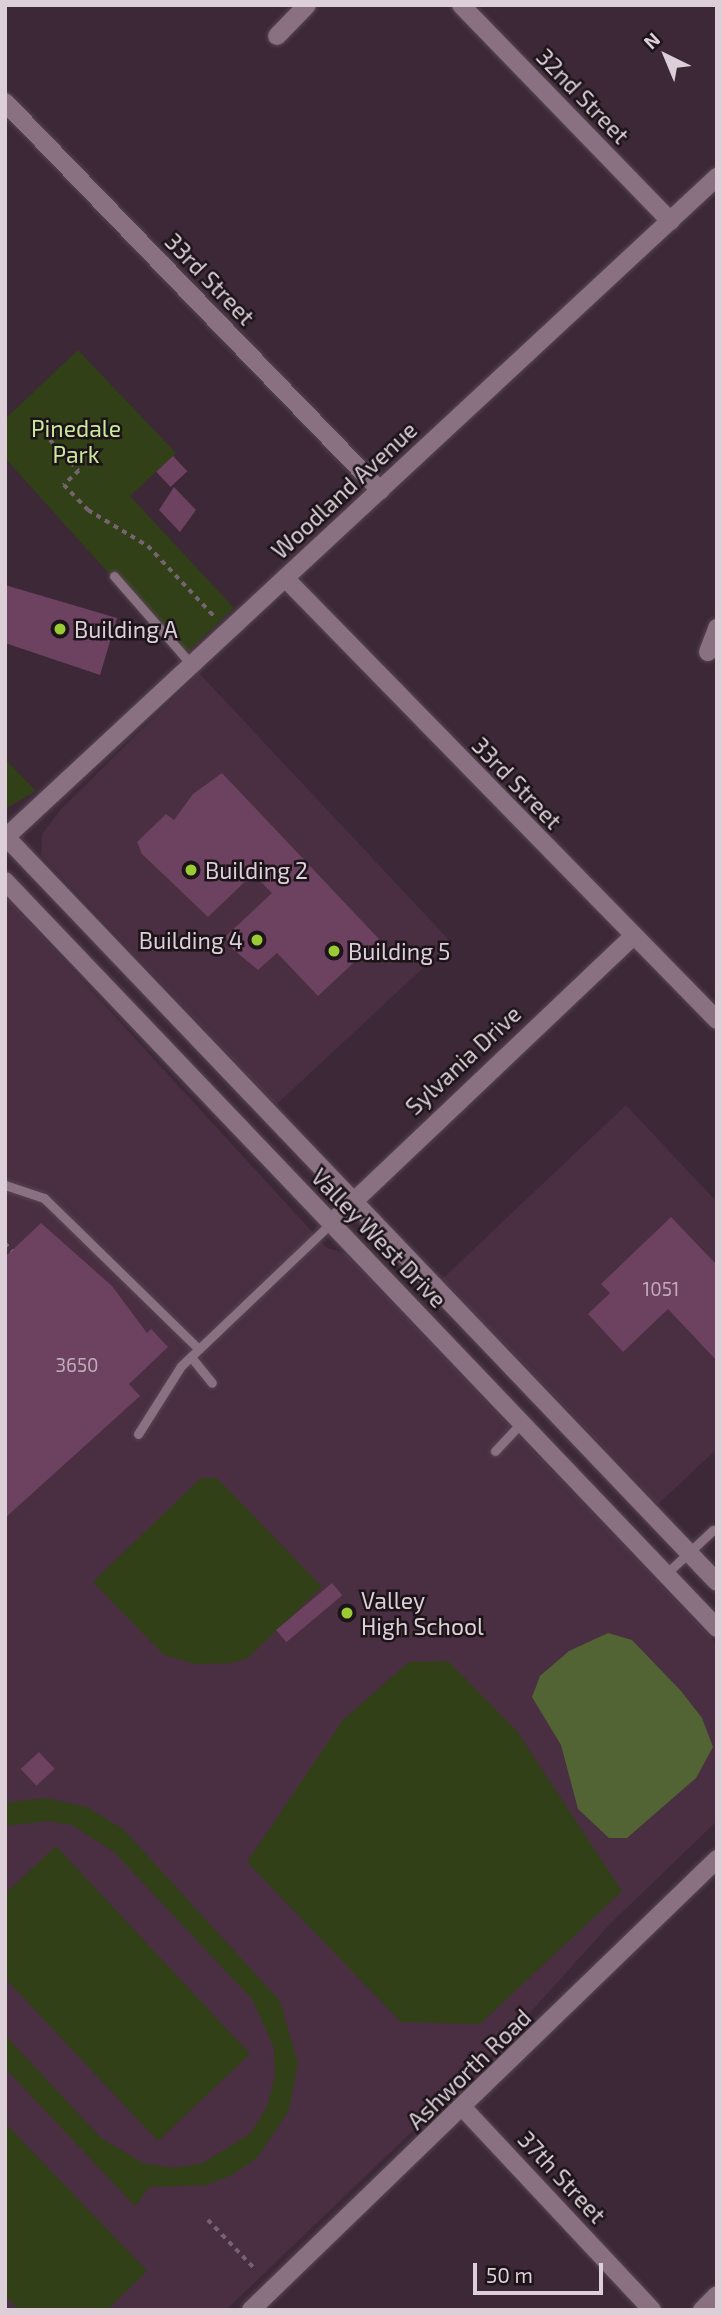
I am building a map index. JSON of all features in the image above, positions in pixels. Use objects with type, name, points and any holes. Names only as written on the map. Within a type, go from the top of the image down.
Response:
[{"type":"street","points":[[277,36],[307,5]]},
{"type":"street","name":"32nd Street","points":[[461,5],[670,221]]},
{"type":"street","name":"33rd Street","points":[[5,102],[380,490]]},
{"type":"street","name":"Woodland Avenue","points":[[6,837],[717,177]]},
{"type":"street","name":"33rd Street","points":[[285,578],[716,1021]]},
{"type":"street","points":[[708,652],[717,628]]},
{"type":"street","name":"Valley West Drive","points":[[6,837],[717,1582]]},
{"type":"street","name":"Valley West Drive","points":[[5,881],[717,1628]]},
{"type":"street","name":"Sylvania Drive","points":[[331,1223],[352,1198],[632,937]]},
{"type":"street","name":"Ashworth Road","points":[[251,2310],[464,2109],[717,1859]]},
{"type":"street","name":"37th Street","points":[[464,2109],[652,2310]]},
{"type":"street","points":[[702,2310],[717,2295]]},
{"type":"lane","points":[[114,576],[191,664]]},
{"type":"lane","points":[[5,1185],[44,1198],[199,1349]]},
{"type":"lane","points":[[138,1434],[191,1357],[331,1223]]},
{"type":"lane","points":[[191,1357],[212,1383]]},
{"type":"lane","points":[[495,1451],[522,1422]]},
{"type":"lane","points":[[667,1573],[713,1530]]},
{"type":"path","points":[[50,440],[79,471],[64,485],[72,494],[100,519],[148,546],[214,616]]},
{"type":"path","points":[[5,1243],[12,1251]]},
{"type":"path","points":[[208,2220],[256,2270]]},
{"type":"shaded area","points":[[199,673],[451,942],[276,1105],[41,855],[42,834],[61,809]]},
{"type":"shaded area","name":"Valley High School","points":[[5,896],[327,1248],[345,1253],[717,1644],[717,1821],[610,1924],[491,2056],[226,2310],[5,2310]]},
{"type":"shaded area","points":[[626,1105],[717,1202],[717,1449],[658,1504],[442,1279]]},
{"type":"shaded area","points":[[608,1633],[632,1640],[681,1691],[702,1718],[713,1747],[696,1778],[627,1838],[609,1838],[578,1809],[561,1745],[532,1697],[540,1676],[569,1651]]},
{"type":"green space","name":"Pinedale Park","points":[[78,350],[176,453],[130,496],[234,608],[183,656],[5,458],[5,419]]},
{"type":"green space","points":[[5,759],[36,791],[5,809]]},
{"type":"green space","points":[[201,1478],[217,1478],[322,1587],[248,1658],[233,1663],[195,1664],[164,1655],[93,1582]]},
{"type":"green space","points":[[448,1661],[516,1730],[622,1891],[480,2024],[401,2022],[247,1862],[343,1720],[409,1662]]},
{"type":"green space","points":[[45,1798],[87,1807],[123,1829],[280,2001],[298,2063],[289,2110],[257,2158],[232,2175],[206,2185],[149,2187],[135,2206],[5,2068],[5,2035],[101,2138],[143,2163],[173,2168],[203,2163],[250,2134],[267,2107],[275,2076],[274,2048],[252,1999],[114,1852],[72,1825],[48,1821],[5,1826],[5,1803]]},
{"type":"green space","points":[[56,1846],[250,2054],[158,2141],[5,1978],[5,1894]]},
{"type":"green space","points":[[5,2123],[147,2271],[107,2310],[19,2310],[5,2295]]},
{"type":"building","points":[[173,456],[187,471],[171,487],[156,472]]},
{"type":"building","points":[[174,487],[196,510],[180,532],[159,510]]},
{"type":"building","name":"Building A","points":[[5,585],[117,618],[100,675],[5,643]]},
{"type":"building","points":[[222,773],[379,939],[318,996],[277,953],[258,970],[229,946],[226,936],[272,893],[253,874],[208,917],[142,854],[137,842],[166,814],[174,820],[193,794]]},
{"type":"building","points":[[671,1217],[717,1265],[717,1361],[668,1309],[623,1352],[588,1314],[610,1293],[601,1284]]},
{"type":"building","points":[[41,1223],[112,1286],[147,1333],[151,1329],[168,1347],[129,1384],[140,1396],[5,1518],[5,1257]]},
{"type":"building","points":[[332,1583],[342,1595],[286,1642],[276,1630]]},
{"type":"building","points":[[39,1752],[55,1769],[36,1786],[21,1769]]},
{"type":"place","name":"Building A","points":[[60,629]]},
{"type":"place","name":"Building 2","points":[[191,870]]},
{"type":"place","name":"Building 4","points":[[257,940]]},
{"type":"place","name":"Building 5","points":[[334,951]]},
{"type":"place","name":"Valley High School","points":[[347,1613]]}]
